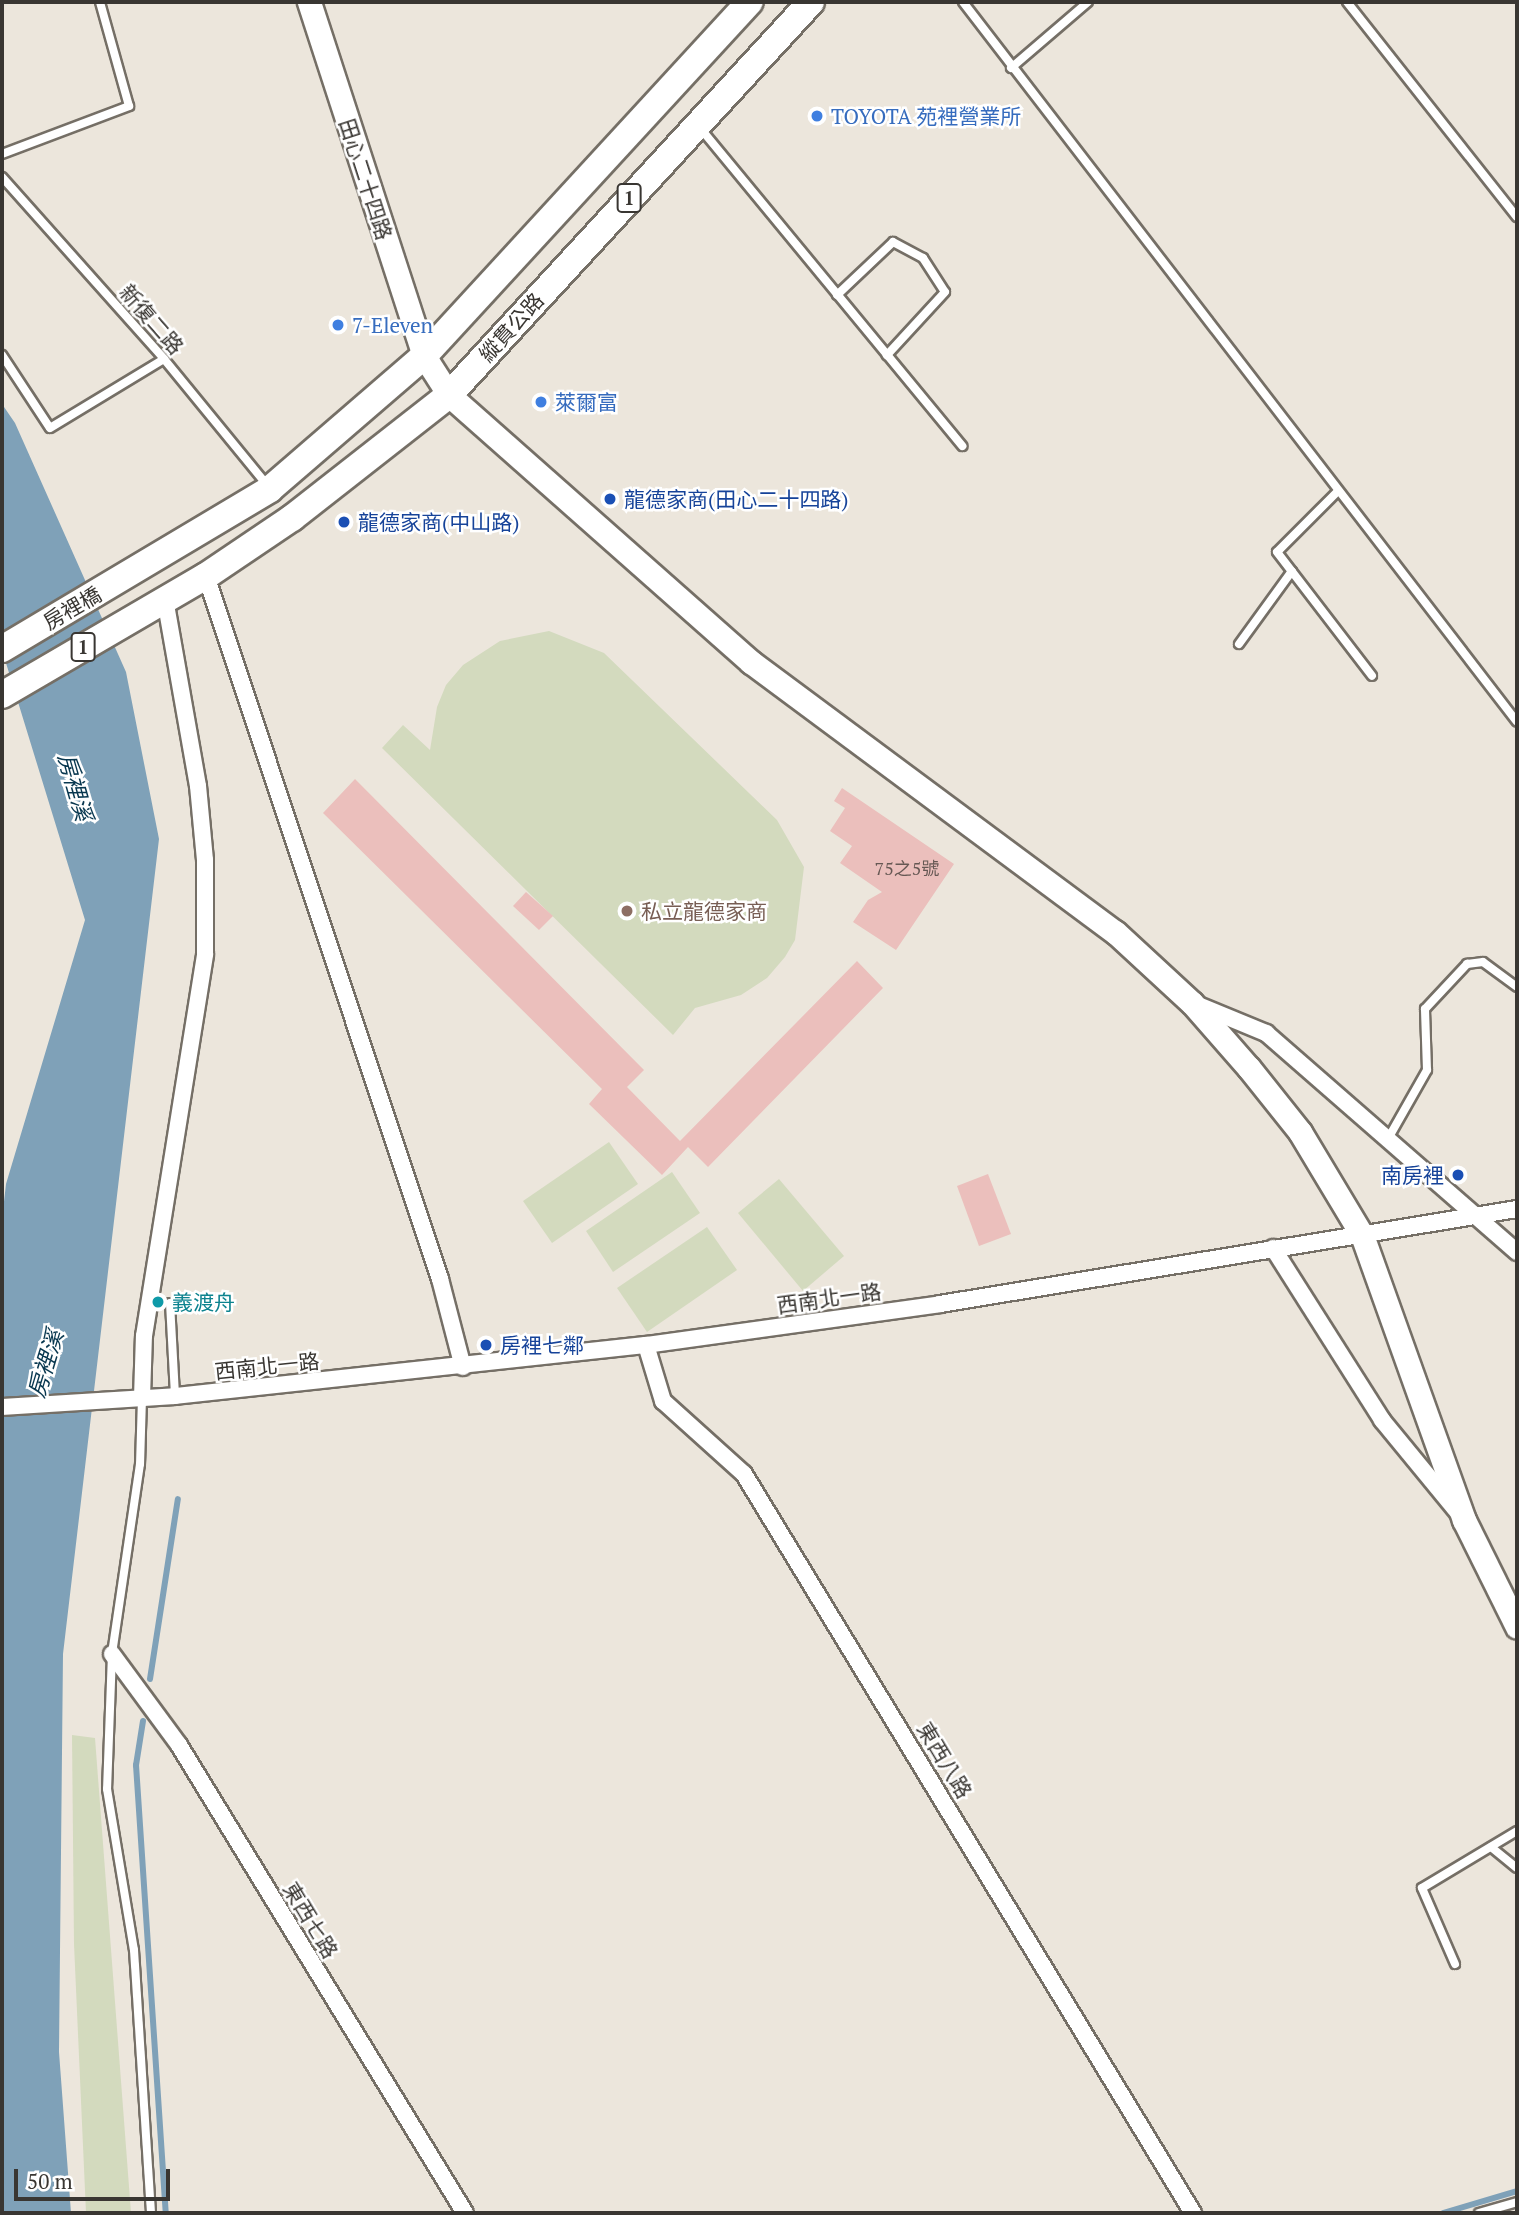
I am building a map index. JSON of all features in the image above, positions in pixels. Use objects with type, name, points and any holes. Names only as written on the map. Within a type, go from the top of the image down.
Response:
[{"type":"main road","name":"田心二十四路","points":[[309,2],[424,356],[449,396],[751,662],[1115,932],[1192,1003],[1300,1132],[1362,1235],[1464,1520],[1517,1627]]},
{"type":"main road","name":"1","points":[[270,489],[424,356],[749,2]]},
{"type":"main road","name":"縱貫公路","points":[[165,599],[206,576],[292,518],[449,396],[696,124],[811,2]]},
{"type":"main road","name":"房裡橋","points":[[2,649],[142,568],[270,489]]},
{"type":"main road","name":"房裡橋","points":[[2,695],[165,599]]},
{"type":"street","points":[[206,576],[440,1279],[463,1367]]},
{"type":"street","points":[[142,1398],[144,1336],[205,954],[205,860],[198,786],[165,599]]},
{"type":"street","points":[[1192,1003],[1266,1032],[1389,1137],[1517,1252]]},
{"type":"street","name":"西南北一路","points":[[2,1408],[175,1396],[463,1367],[646,1345],[940,1304],[1517,1209]]},
{"type":"street","points":[[1273,1248],[1382,1420],[1464,1520]]},
{"type":"street","name":"東西八路","points":[[646,1345],[663,1401],[744,1474],[1194,2213]]},
{"type":"street","name":"東西七路","points":[[112,1654],[179,1745],[465,2213]]},
{"type":"lane","points":[[2,153],[129,106],[100,2]]},
{"type":"lane","points":[[964,2],[1011,68],[1517,722]]},
{"type":"lane","points":[[1011,68],[1088,2]]},
{"type":"lane","points":[[1347,2],[1517,217]]},
{"type":"lane","points":[[696,124],[962,446]]},
{"type":"lane","name":"新復二路","points":[[2,177],[164,359],[270,489]]},
{"type":"lane","points":[[838,295],[893,242],[923,258],[945,292],[887,355]]},
{"type":"lane","points":[[2,355],[50,429],[164,359]]},
{"type":"lane","points":[[1338,491],[1278,552],[1372,676]]},
{"type":"lane","points":[[1239,644],[1292,571]]},
{"type":"lane","points":[[1389,1137],[1427,1070],[1425,1009],[1467,964],[1483,962],[1517,987]]},
{"type":"lane","points":[[170,1303],[175,1396]]},
{"type":"lane","points":[[142,1398],[140,1464],[112,1654],[107,1789],[134,1950],[151,2213]]},
{"type":"lane","points":[[1455,1964],[1422,1888],[1517,1831]]},
{"type":"lane","points":[[1491,1847],[1517,1868]]},
{"type":"lane","points":[[1479,2213],[1517,2202]]},
{"type":"green space","points":[[549,631],[604,653],[777,820],[804,867],[795,940],[785,957],[767,978],[741,995],[695,1008],[673,1035],[382,748],[403,725],[430,750],[437,707],[446,685],[463,665],[500,641]]},
{"type":"green space","points":[[609,1142],[638,1184],[552,1243],[523,1201]]},
{"type":"green space","points":[[672,1172],[700,1213],[613,1272],[586,1231]]},
{"type":"green space","points":[[779,1179],[844,1256],[803,1291],[738,1213]]},
{"type":"green space","points":[[707,1227],[737,1270],[647,1332],[617,1288]]},
{"type":"green space","points":[[72,1735],[95,1738],[131,2213],[86,2213],[74,1944]]},
{"type":"water","name":"房裡溪","points":[[2,404],[15,423],[126,672],[159,839],[63,1654],[59,2052],[71,2213],[2,2213],[2,1219],[6,1184],[85,920],[2,650]]},
{"type":"building","points":[[355,779],[644,1070],[627,1087],[680,1141],[857,961],[883,988],[708,1167],[688,1147],[662,1175],[589,1104],[602,1089],[323,813]]},
{"type":"building","points":[[842,788],[954,864],[896,950],[853,922],[868,900],[882,892],[840,863],[852,846],[830,831],[845,808],[834,801]]},
{"type":"building","points":[[526,892],[553,916],[539,930],[513,906]]},
{"type":"building","points":[[988,1174],[1011,1234],[979,1246],[957,1186]]},
{"type":"waterway","points":[[150,1679],[178,1499]]},
{"type":"waterway","points":[[143,1721],[136,1765],[166,2213]]},
{"type":"waterway","points":[[1443,2213],[1517,2191]]},
{"type":"place","name":"TOYOTA 苑裡營業所","points":[[817,116]]},
{"type":"place","name":"7-Eleven","points":[[338,325]]},
{"type":"place","name":"萊爾富","points":[[541,402]]},
{"type":"place","name":"龍德家商(田心二十四路)","points":[[610,499]]},
{"type":"place","name":"龍德家商(中山路)","points":[[344,522]]},
{"type":"place","name":"私立龍德家商","points":[[627,911]]},
{"type":"place","name":"南房裡","points":[[1458,1175]]},
{"type":"place","name":"義渡舟","points":[[158,1302]]},
{"type":"place","name":"房裡七鄰","points":[[486,1345]]}]
